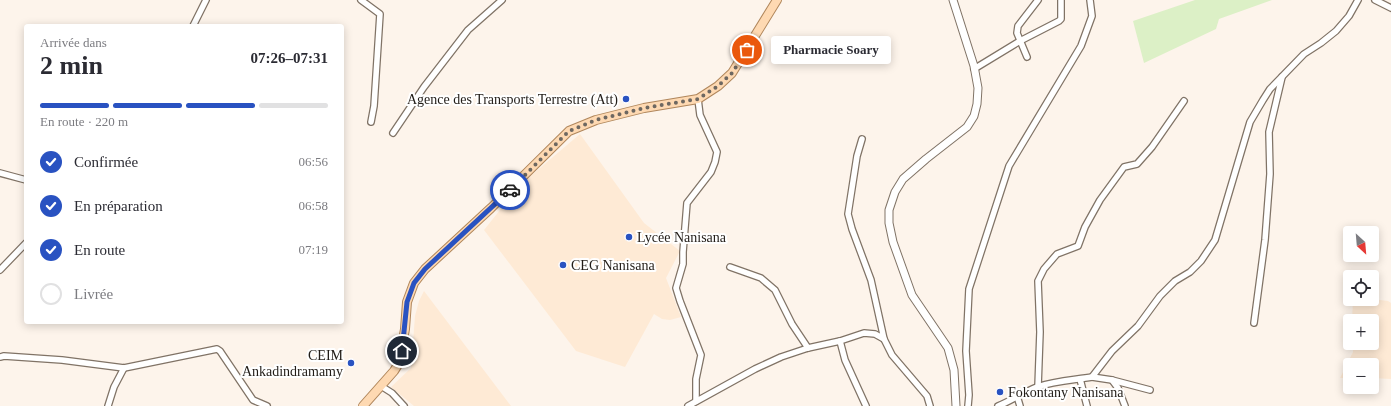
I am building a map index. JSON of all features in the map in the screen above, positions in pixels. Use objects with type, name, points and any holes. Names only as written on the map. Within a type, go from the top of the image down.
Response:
[{"type":"main road","points":[[363,406],[394,371],[399,363],[405,329],[407,302],[414,283],[425,269],[491,208],[569,131],[596,120],[644,108],[698,99],[718,86],[732,73],[777,0]]},
{"type":"street","points":[[193,24],[206,0]]},
{"type":"street","points":[[361,0],[380,14],[374,106],[371,122]]},
{"type":"street","points":[[393,133],[424,87],[468,30],[502,0]]},
{"type":"street","points":[[953,0],[974,69],[978,88],[977,104],[974,116],[967,127],[903,179],[895,192],[889,210],[889,223],[893,242],[912,295],[948,348],[954,370],[956,406]]},
{"type":"street","points":[[1027,57],[1017,33],[1018,26],[1038,0]]},
{"type":"street","points":[[974,69],[1020,41],[1062,19],[1061,0]]},
{"type":"street","points":[[968,406],[969,395],[966,351],[969,289],[1009,166],[1081,46],[1092,16],[1090,0]]},
{"type":"street","points":[[1092,377],[1112,351],[1138,326],[1160,296],[1175,281],[1190,272],[1201,261],[1215,240],[1250,122],[1263,100],[1283,75],[1304,54],[1321,43],[1336,30],[1349,16],[1358,0]]},
{"type":"street","points":[[1375,0],[1390,7]]},
{"type":"street","points":[[1254,323],[1264,247],[1269,182],[1269,132],[1283,75]]},
{"type":"street","points":[[696,401],[696,379],[701,355],[676,288],[683,264],[687,203],[711,172],[717,152],[700,115],[698,99]]},
{"type":"street","points":[[1038,387],[1040,332],[1038,281],[1044,269],[1057,254],[1078,246],[1085,227],[1100,200],[1124,167],[1137,164],[1152,147],[1184,101]]},
{"type":"street","points":[[862,139],[857,156],[848,214],[871,280],[884,339],[892,355],[927,396],[930,406]]},
{"type":"street","points":[[0,173],[24,179]]},
{"type":"street","points":[[0,270],[24,245]]},
{"type":"street","points":[[730,267],[761,278],[775,290],[792,324],[808,348]]},
{"type":"street","points":[[688,406],[755,369],[781,357],[864,333],[875,334],[884,339]]},
{"type":"street","points":[[840,341],[845,360],[866,406]]},
{"type":"street","points":[[0,357],[62,360],[124,368],[217,349],[220,351],[253,400],[267,406]]},
{"type":"street","points":[[108,406],[114,387],[124,368]]},
{"type":"street","points":[[998,406],[1038,387],[1053,383],[1092,377],[1112,380],[1150,390]]},
{"type":"street","points":[[1080,379],[1087,406]]},
{"type":"street","points":[[1112,380],[1118,388],[1125,406]]},
{"type":"street","points":[[381,386],[392,393],[404,406]]},
{"type":"street","points":[[1017,396],[1020,406]]},
{"type":"shaded area","name":"CEG Nanisana","points":[[580,134],[644,223],[680,251],[666,278],[681,317],[670,320],[662,319],[654,314],[625,367],[576,351],[484,230],[520,185]]},
{"type":"shaded area","points":[[424,291],[511,406],[414,406],[391,387],[411,368],[415,316],[419,301]]},
{"type":"shaded area","points":[[1379,300],[1391,303],[1391,379],[1379,378],[1379,358],[1350,358],[1353,350],[1379,350],[1379,314],[1352,314],[1353,306],[1379,306]]},
{"type":"green space","points":[[1195,0],[1272,0],[1219,19],[1216,29],[1144,63],[1133,21]]},
{"type":"way so far","points":[[510,190],[569,131],[596,120],[644,108],[698,99],[718,86],[732,73],[747,50]]},
{"type":"place","name":"Pharmacie Soary","points":[[747,50]]},
{"type":"place","name":"Agence des Transports Terrestre (Att)","points":[[626,99]]},
{"type":"place","name":"Lycée Nanisana","points":[[629,237]]},
{"type":"place","name":"CEG Nanisana","points":[[563,265]]},
{"type":"place","name":"CEIM Ankadindramamy","points":[[351,363]]},
{"type":"place","name":"Fokontany Nanisana","points":[[1000,392]]},
{"type":"route","points":[[402,351],[407,302],[414,283],[425,269],[510,190]]}]
